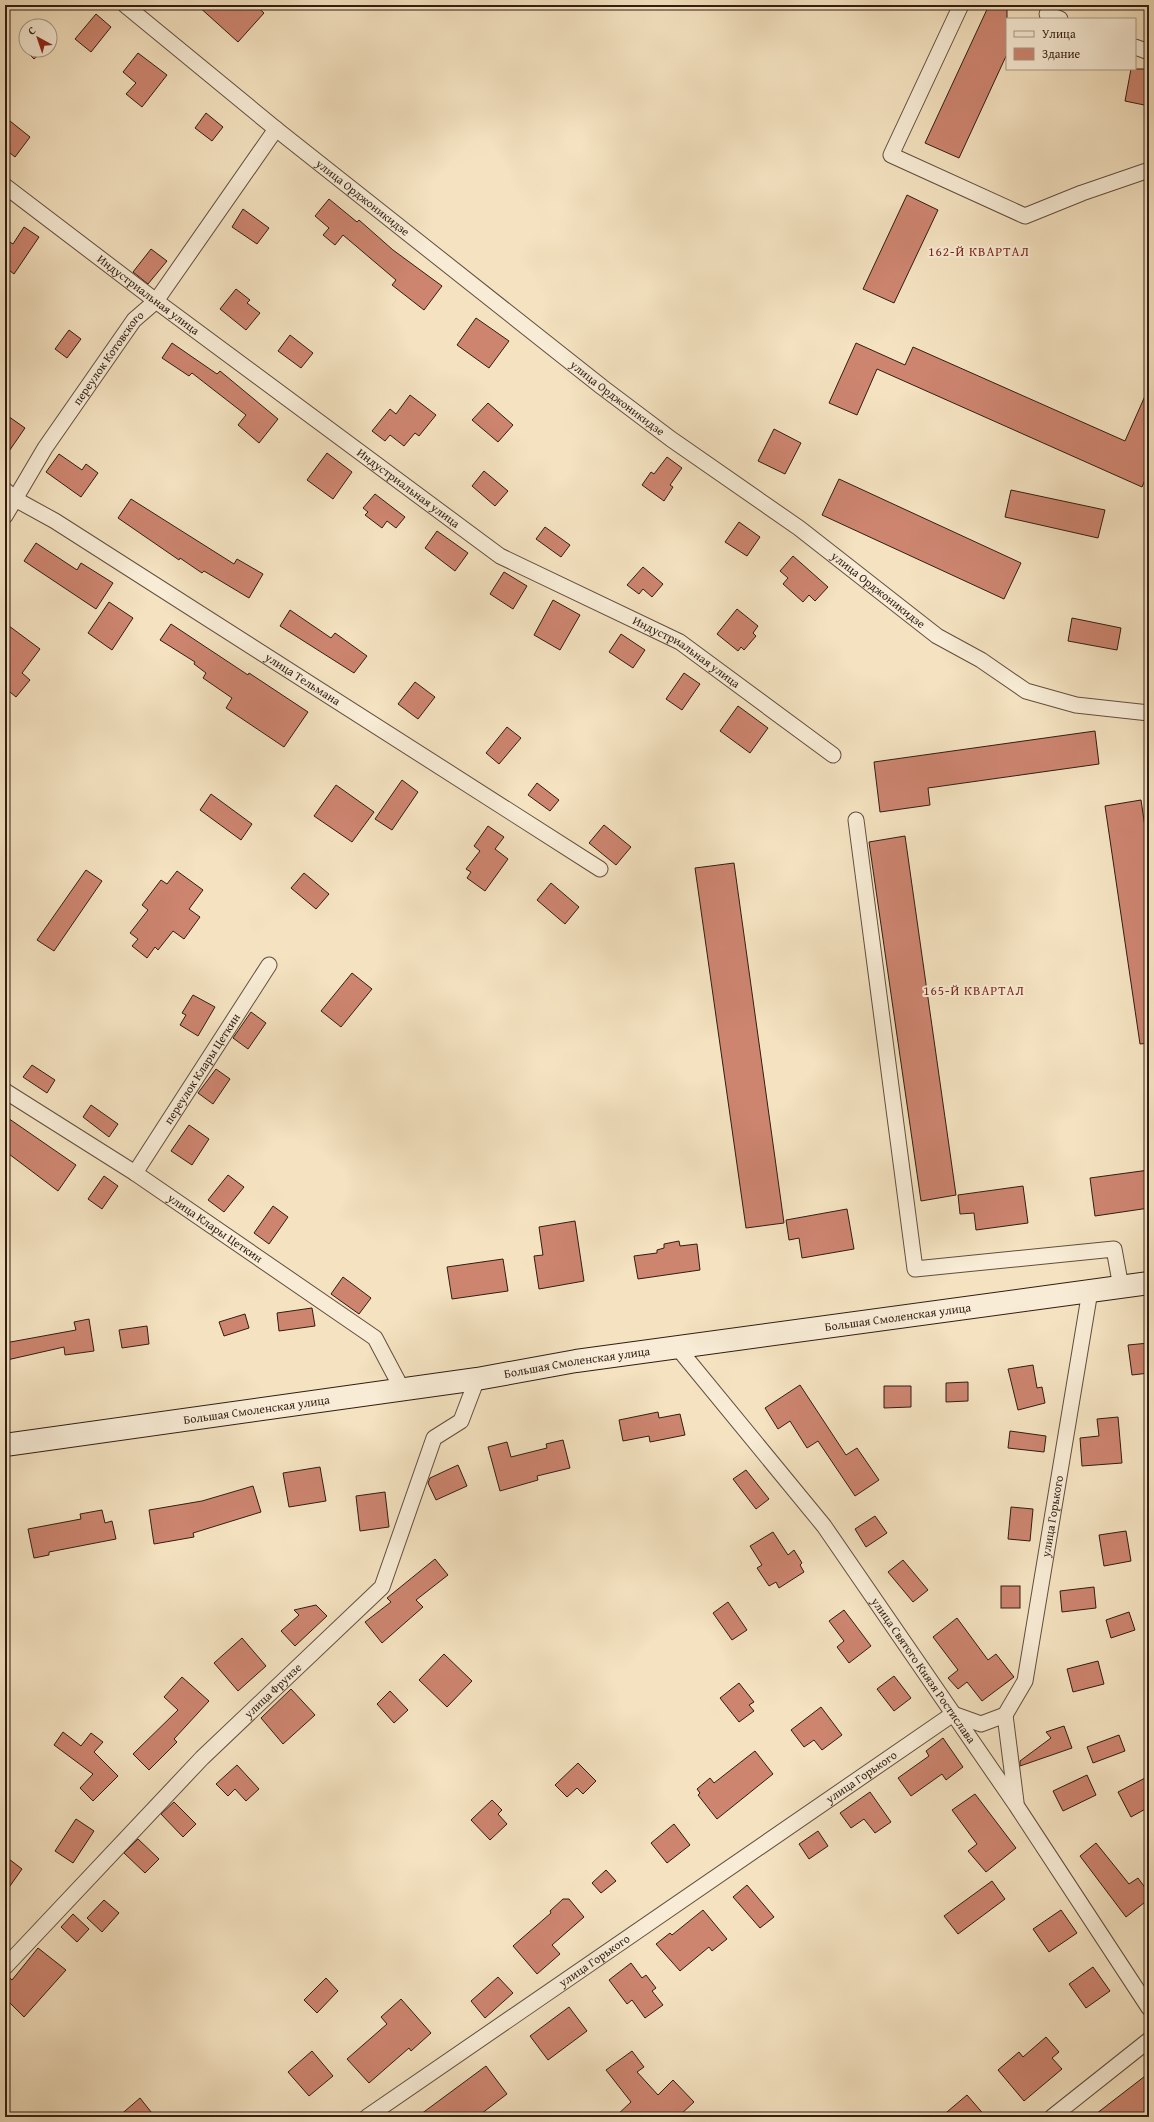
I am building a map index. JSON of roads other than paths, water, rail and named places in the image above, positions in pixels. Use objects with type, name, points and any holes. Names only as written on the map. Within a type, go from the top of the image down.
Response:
[{"type":"main road","name":"Большая Смоленская улица","points":[[5,1445],[477,1379],[576,1361],[1149,1283]]},
{"type":"street","name":"улица Орджоникидзе","points":[[125,5],[276,128],[602,386],[671,438],[799,528],[937,636],[981,660],[1026,691],[1076,705],[1149,713]]},
{"type":"street","points":[[961,5],[892,155],[1026,216],[1082,193],[1149,170]]},
{"type":"street","points":[[1136,47],[1149,52]]},
{"type":"street","name":"переулок Котовского","points":[[5,516],[10,494],[45,448],[134,320],[156,301],[276,128]]},
{"type":"street","name":"Индустриальная улица","points":[[5,186],[156,301],[500,556],[680,642],[833,755]]},
{"type":"street","name":"улица Тельмана","points":[[10,494],[55,521],[600,869]]},
{"type":"street","points":[[856,820],[915,1269],[1114,1249],[1121,1287]]},
{"type":"street","name":"переулок Клары Цеткин","points":[[135,1173],[269,965]]},
{"type":"street","name":"улица Клары Цеткин","points":[[5,1091],[135,1173],[375,1338],[402,1389]]},
{"type":"street","name":"улица Горького","points":[[1005,1715],[1025,1681],[1090,1291]]},
{"type":"street","name":"улица Святого Князя Ростислава","points":[[677,1347],[824,1526],[1016,1805],[1149,2008]]},
{"type":"street","name":"улица Фрунзе","points":[[5,1967],[202,1758],[382,1587],[434,1438],[462,1421],[477,1379]]},
{"type":"street","points":[[954,1714],[981,1724],[1005,1715],[1016,1805]]},
{"type":"street","name":"улица Горького","points":[[367,2117],[954,1714]]},
{"type":"street","points":[[1052,2117],[1149,2040]]},
{"type":"district","name":"162-Й КВАРТАЛ","points":[[979,251]]},
{"type":"district","name":"165-Й КВАРТАЛ","points":[[974,990]]}]
